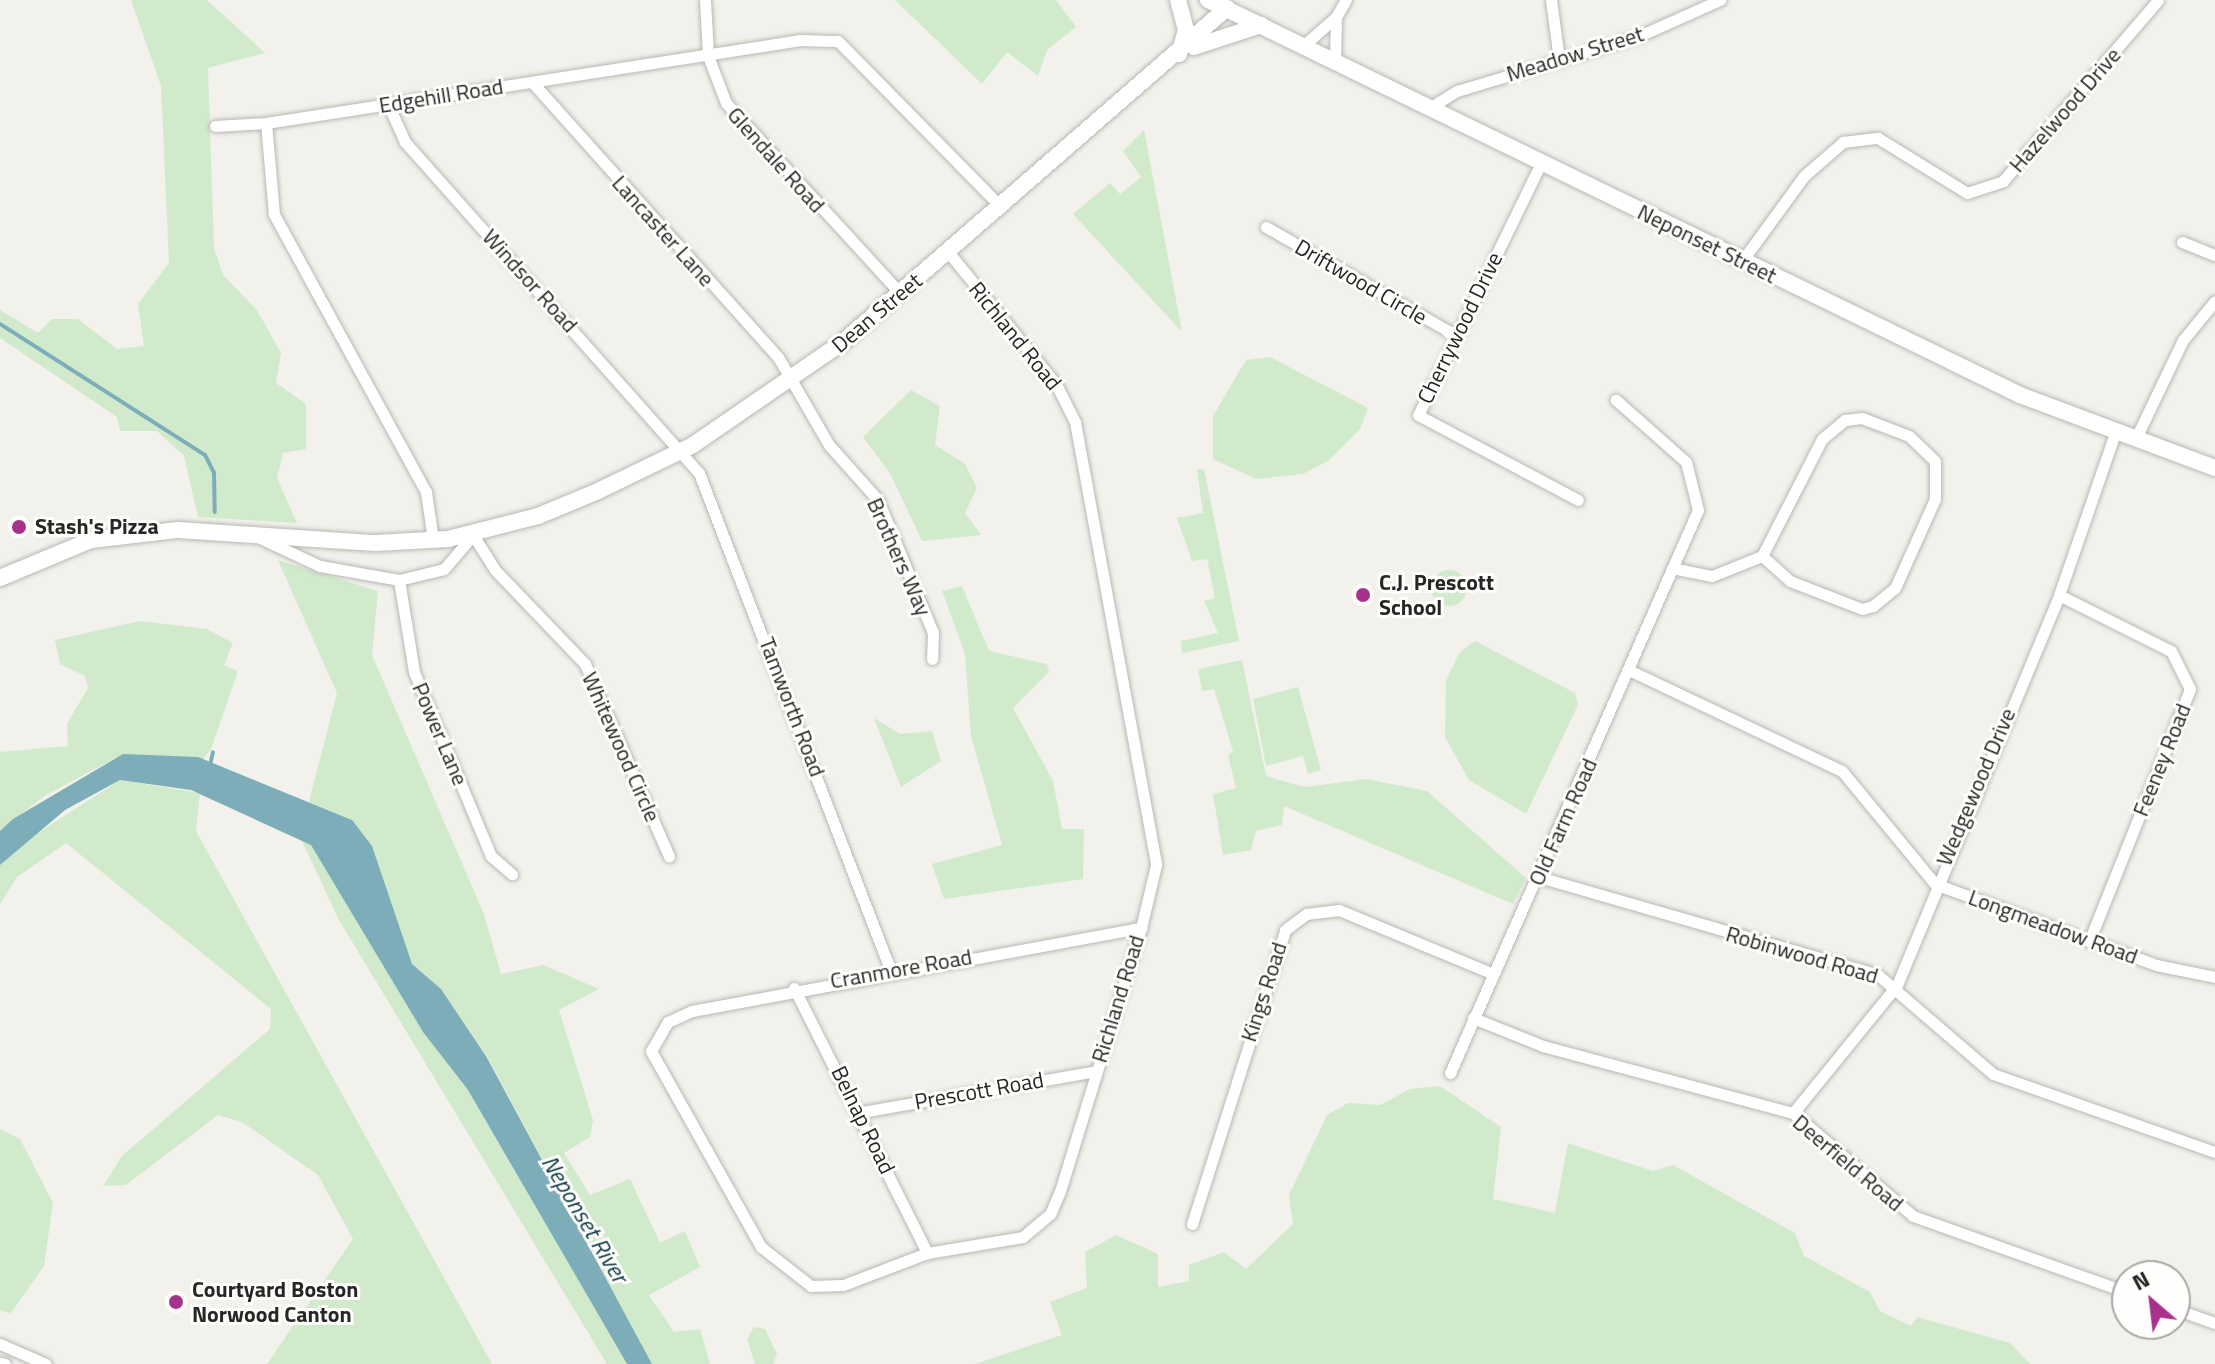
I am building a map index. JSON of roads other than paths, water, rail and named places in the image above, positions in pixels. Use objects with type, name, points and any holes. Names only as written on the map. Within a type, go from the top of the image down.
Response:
[{"type":"main road","points":[[1178,0],[1186,30],[1179,55]]},
{"type":"main road","name":"Neponset Street","points":[[1208,0],[1742,261],[2114,436],[2135,440],[2215,468]]},
{"type":"main road","name":"Dean Street","points":[[0,578],[60,549],[118,535],[433,540],[473,535],[538,516],[684,450],[792,380],[901,294],[1179,55],[1227,8]]},
{"type":"main road","points":[[1179,55],[1261,25]]},
{"type":"street","name":"Glendale Road","points":[[705,0],[708,56],[717,90],[751,135],[901,294]]},
{"type":"street","points":[[1304,45],[1336,17],[1346,0]]},
{"type":"street","points":[[1551,0],[1559,59]]},
{"type":"street","name":"Meadow Street","points":[[1431,107],[1457,91],[1639,36],[1720,0]]},
{"type":"street","name":"Hazelwood Drive","points":[[1742,261],[1804,176],[1843,142],[1878,138],[1967,193],[2003,181],[2158,0]]},
{"type":"street","points":[[1335,61],[1336,17]]},
{"type":"street","name":"Edgehill Road","points":[[215,126],[266,123],[708,56],[838,41],[1001,207]]},
{"type":"street","name":"Lancaster Lane","points":[[532,82],[792,380]]},
{"type":"street","name":"Windsor Road","points":[[388,104],[405,142],[684,450]]},
{"type":"street","points":[[266,123],[274,214],[426,492],[433,540]]},
{"type":"street","name":"Cherrywood Drive","points":[[1541,163],[1457,336],[1421,421],[1578,500]]},
{"type":"street","name":"Driftwood Circle","points":[[1266,227],[1457,336]]},
{"type":"street","points":[[2182,242],[2215,255]]},
{"type":"street","name":"Richland Road","points":[[665,1024],[651,1051],[659,1071],[775,1264],[811,1286],[827,1286],[927,1253],[1023,1237],[1050,1214],[1141,928],[1156,865],[1075,422],[1056,384],[949,253]]},
{"type":"street","points":[[2135,440],[2183,340],[2215,301]]},
{"type":"street","name":"Brothers Way","points":[[792,380],[829,445],[878,500],[933,633],[932,659]]},
{"type":"street","name":"Old Farm Road","points":[[1450,1073],[1491,973],[1539,877],[1631,671],[1698,510],[1697,490],[1675,448],[1616,400]]},
{"type":"street","points":[[1672,568],[1712,576],[1762,556],[1837,424],[1873,422],[1909,436],[1935,461],[1935,499],[1895,588],[1873,606],[1862,609],[1790,581],[1762,556]]},
{"type":"street","name":"Wedgewood Drive","points":[[1793,1113],[1897,985],[1935,884],[2059,595],[2114,436]]},
{"type":"street","name":"Tamworth Road","points":[[684,450],[729,541],[890,969]]},
{"type":"street","name":"Dean Street","points":[[255,536],[320,566],[399,580],[444,569],[473,535]]},
{"type":"street","name":"Whitewood Circle","points":[[473,535],[495,570],[585,664],[669,856]]},
{"type":"street","name":"Power Lane","points":[[399,580],[414,672],[491,856],[512,874]]},
{"type":"street","name":"Feeney Road","points":[[2059,595],[2171,651],[2190,689],[2089,942]]},
{"type":"street","name":"Longmeadow Road","points":[[1631,671],[1842,771],[1935,884],[2089,942],[2215,977]]},
{"type":"street","name":"Robinwood Road","points":[[1539,877],[1897,985],[1993,1074],[2215,1152]]},
{"type":"street","name":"Kings Road","points":[[1192,1224],[1285,930],[1306,914],[1339,910],[1491,973]]},
{"type":"street","name":"Cranmore Road","points":[[665,1024],[794,988],[1141,928]]},
{"type":"street","name":"Belnap Road","points":[[794,988],[862,1112],[927,1253]]},
{"type":"street","name":"Deerfield Road","points":[[1473,1018],[1543,1046],[1793,1113],[1913,1216],[2111,1286]]},
{"type":"street","name":"Prescott Road","points":[[862,1112],[1096,1071]]},
{"type":"street","points":[[2191,1315],[2215,1323]]},
{"type":"street","points":[[0,1344],[46,1364]]},
{"type":"water","points":[[123,754],[198,757],[352,820],[372,846],[412,964],[441,989],[486,1056],[652,1364],[627,1364],[468,1090],[423,1032],[311,845],[191,790],[120,780],[65,810],[0,865],[0,831],[13,819]]},
{"type":"waterway","points":[[0,324],[205,455],[214,473],[215,512]]},
{"type":"waterway","points":[[210,765],[213,752]]},
{"type":"place","name":"Stash's Pizza","points":[[19,527]]},
{"type":"place","name":"C.J. Prescott School","points":[[1363,595]]},
{"type":"place","name":"Courtyard Boston Norwood Canton","points":[[176,1302]]},
{"type":"water label","name":"Neponset River","points":[[585,1219]]}]
